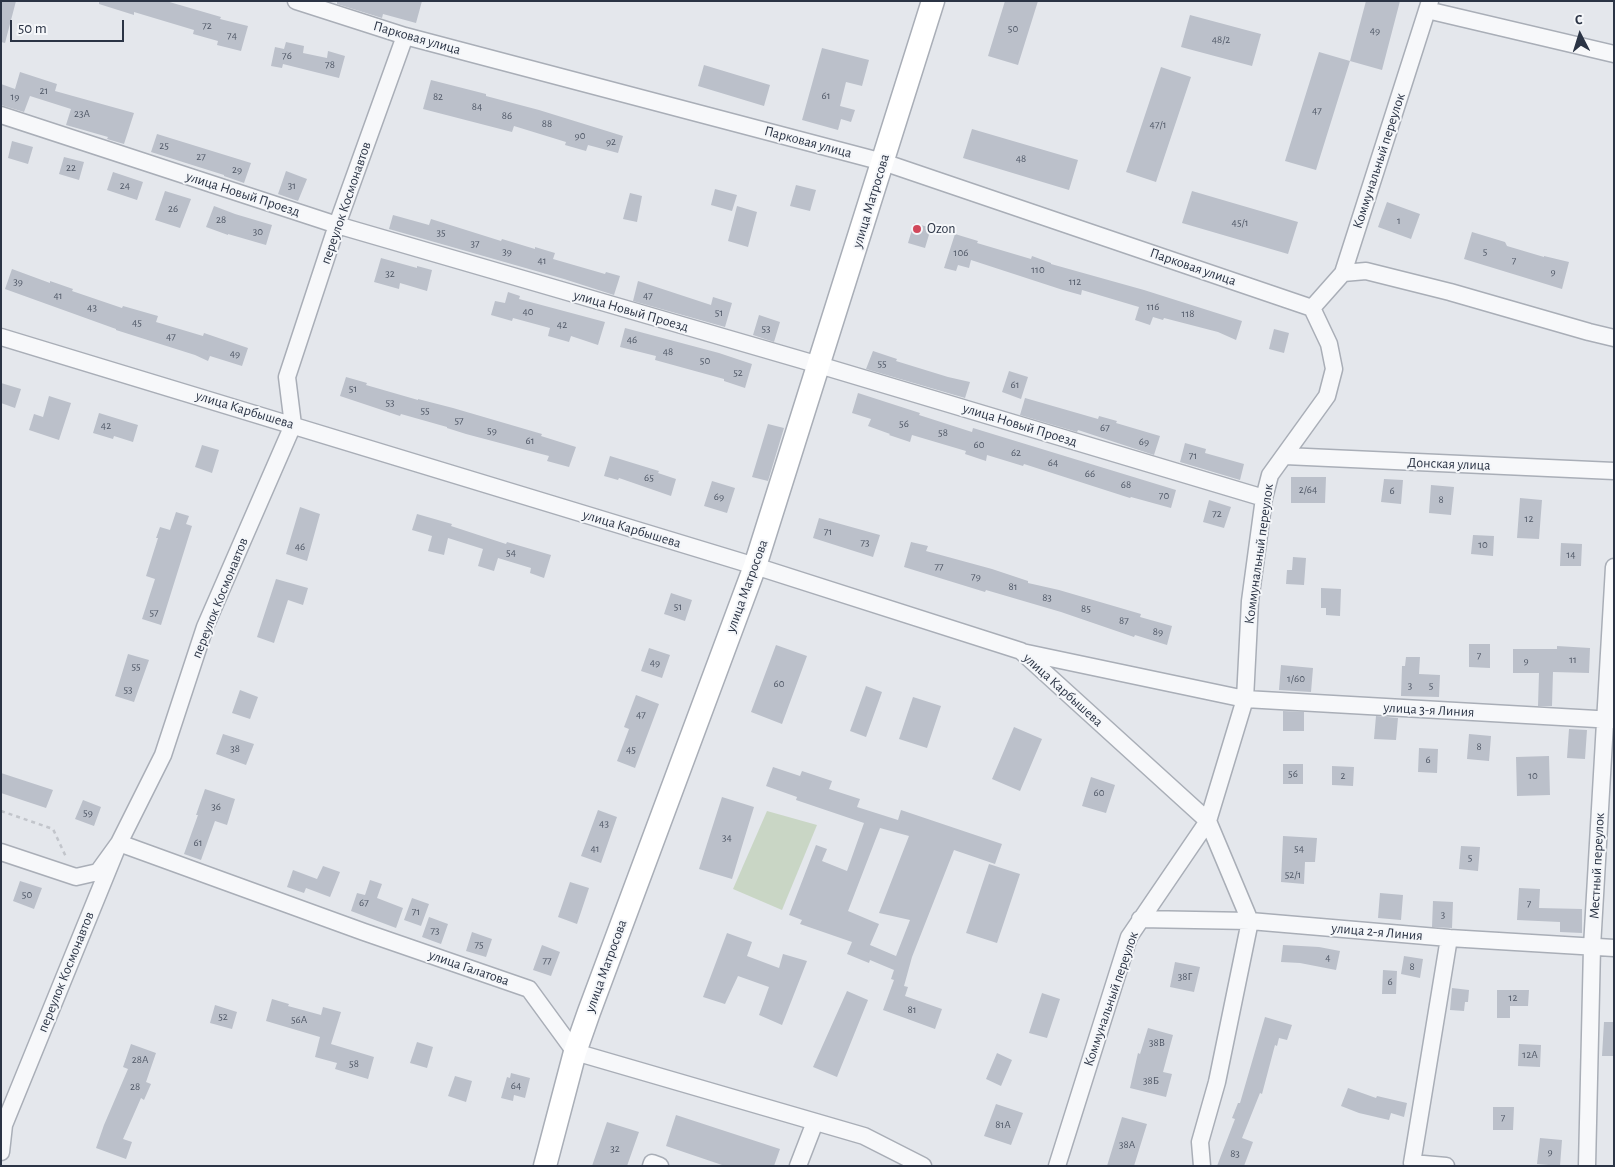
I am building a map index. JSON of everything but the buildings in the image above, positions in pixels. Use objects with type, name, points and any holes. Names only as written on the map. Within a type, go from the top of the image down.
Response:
[{"type":"street","name":"Парковая улица","points":[[296,1],[405,36],[883,162],[1312,308]]},
{"type":"street","name":"улица Матросова","points":[[545,1166],[575,1052],[755,566],[934,1]]},
{"type":"street","points":[[1428,6],[1614,54]]},
{"type":"street","name":"Коммунальный переулок","points":[[1057,1166],[1129,937],[1208,821],[1244,699],[1250,601],[1264,498],[1270,475],[1327,396],[1334,370],[1329,344],[1312,308],[1343,274],[1428,6]]},
{"type":"street","name":"переулок Космонавтов","points":[[1,1152],[4,1125],[119,843],[163,755],[205,627],[293,424],[287,377],[337,225],[405,36]]},
{"type":"street","name":"улица Новый Проезд","points":[[1,115],[337,225],[819,365],[1264,498]]},
{"type":"street","points":[[1343,274],[1366,271],[1450,292],[1614,338]]},
{"type":"street","name":"улица Карбышева","points":[[1,337],[293,424],[755,566],[1021,651],[1208,821]]},
{"type":"street","name":"Донская улица","points":[[1285,456],[1614,471]]},
{"type":"street","name":"Местный переулок","points":[[1587,1166],[1592,947],[1610,720],[1614,568]]},
{"type":"street","name":"улица 3-я Линия","points":[[1021,651],[1244,699],[1610,720]]},
{"type":"street","points":[[1202,1166],[1200,1142],[1217,1082],[1250,921],[1208,821]]},
{"type":"street","points":[[1,852],[76,877],[98,872],[119,843]]},
{"type":"street","name":"улица Галатова","points":[[119,843],[364,932],[529,989],[575,1052]]},
{"type":"street","name":"улица 2-я Линия","points":[[1140,919],[1250,921],[1449,938],[1614,948]]},
{"type":"street","points":[[1446,1166],[1412,1163],[1449,938]]},
{"type":"street","points":[[575,1052],[864,1136],[924,1166]]},
{"type":"street","points":[[798,1166],[815,1122]]},
{"type":"street","points":[[651,1166],[652,1163],[660,1166]]},
{"type":"path","points":[[1,811],[53,830],[76,877]]},
{"type":"green space","points":[[767,811],[817,825],[782,910],[733,889]]},
{"type":"place","name":"Ozon","points":[[917,229]]}]
